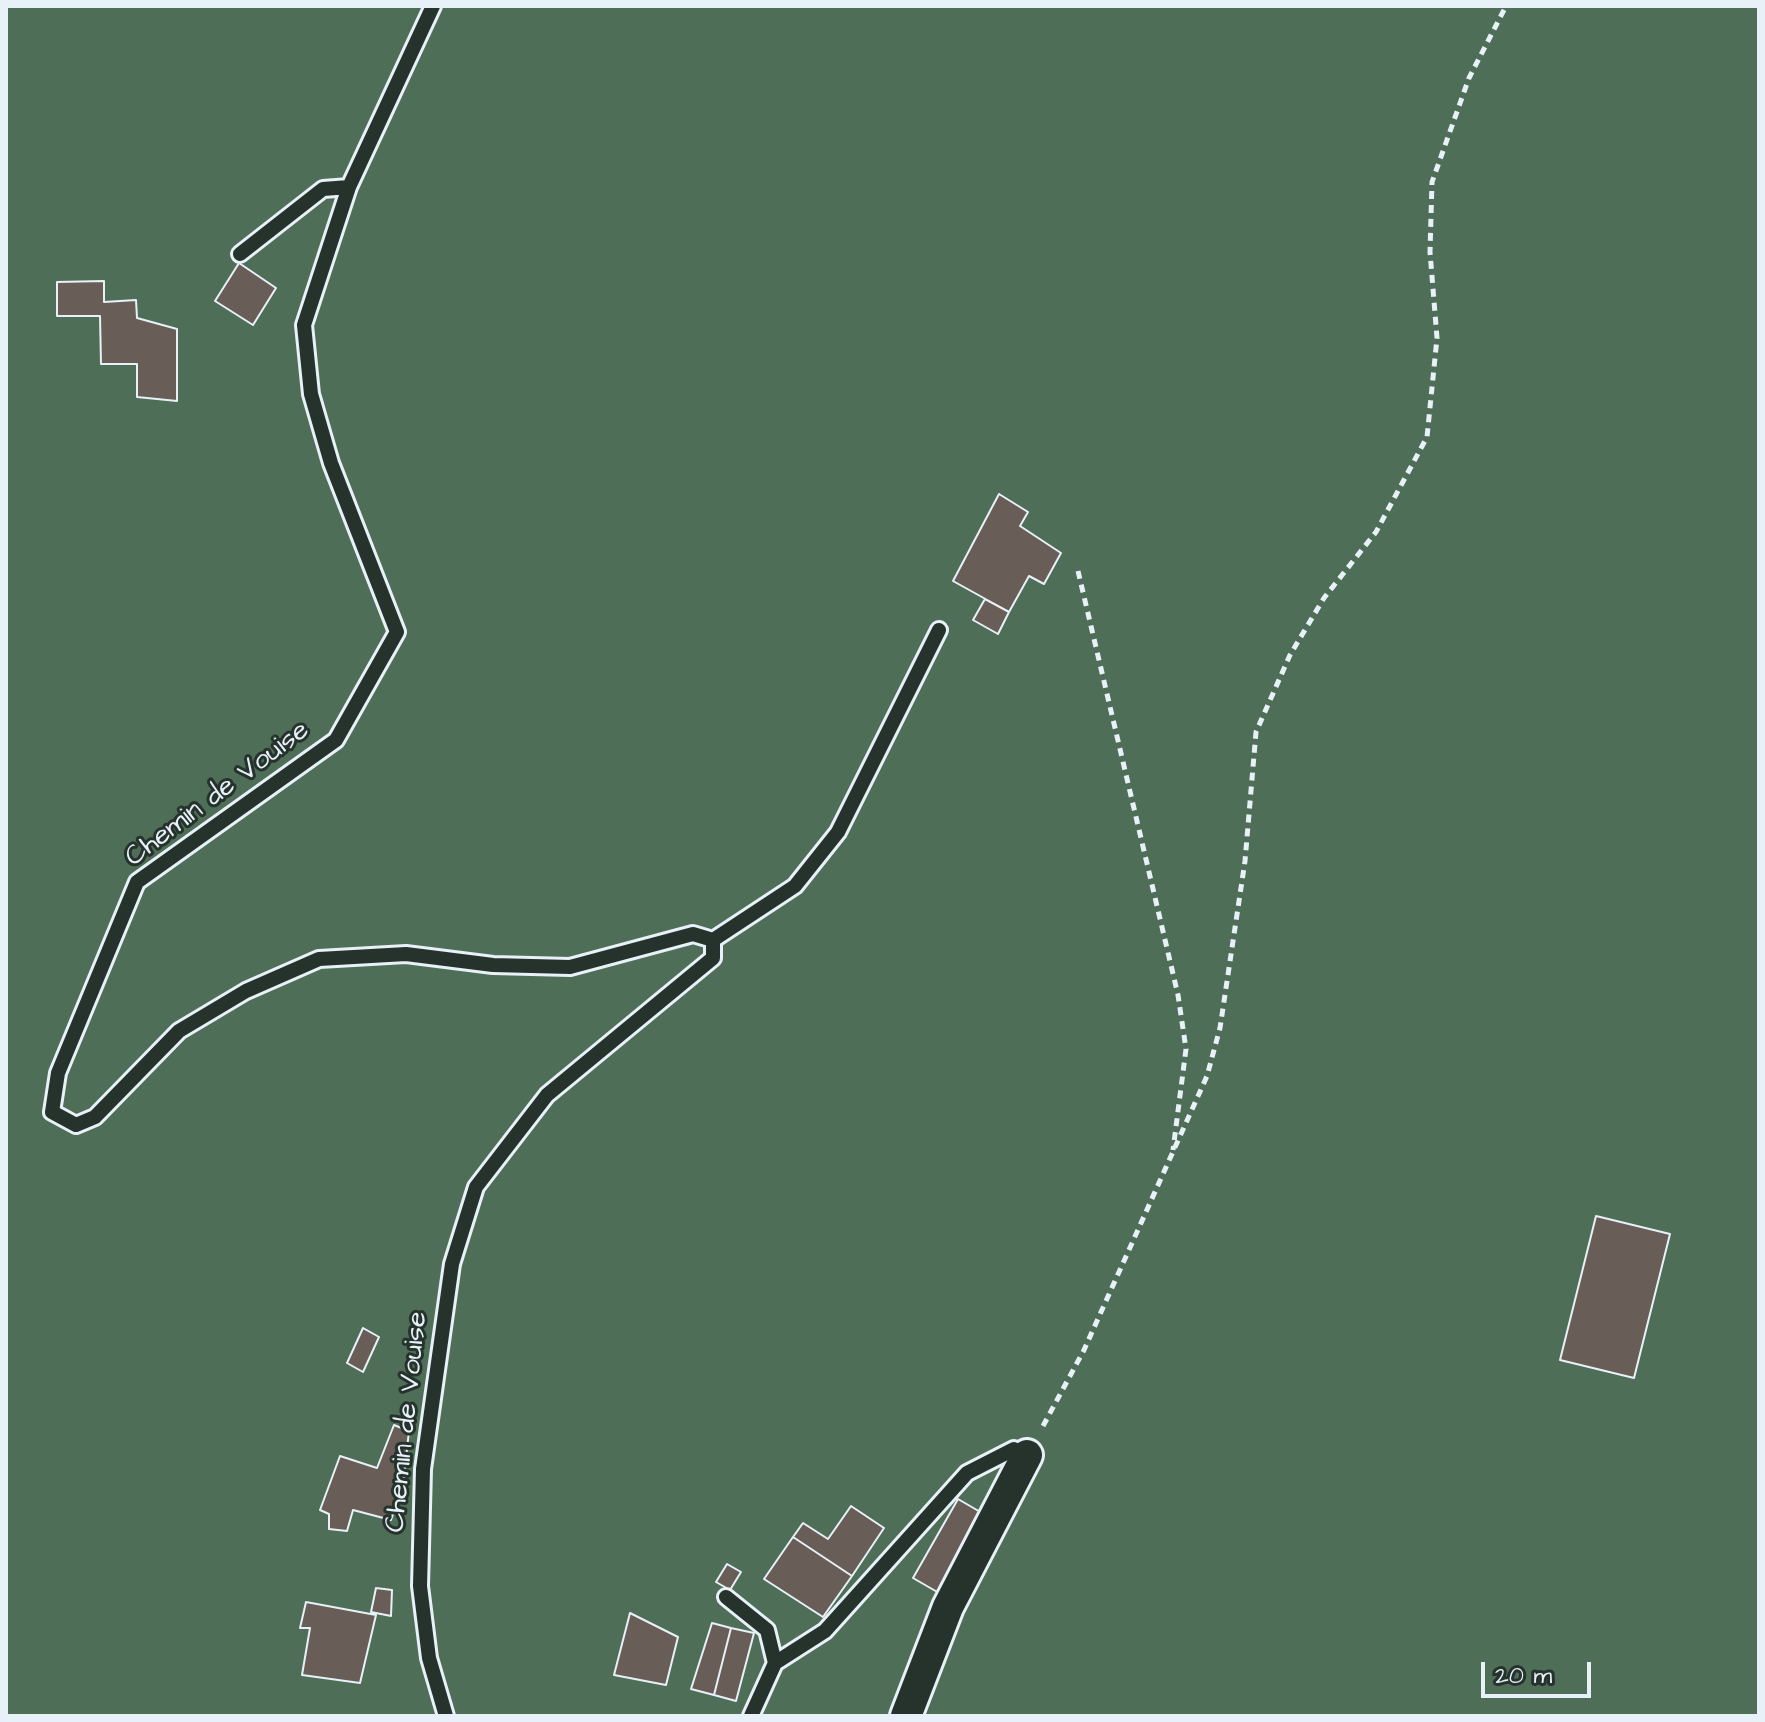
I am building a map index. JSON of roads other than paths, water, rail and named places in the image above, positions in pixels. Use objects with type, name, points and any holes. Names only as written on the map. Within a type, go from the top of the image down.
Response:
[{"type":"street","points":[[906,1716],[948,1607],[1027,1455]]},
{"type":"lane","name":"Chemin de Vouise","points":[[433,6],[349,187],[304,325],[311,394],[331,463],[397,632],[336,740],[137,882],[58,1073],[52,1112],[76,1125],[95,1117],[179,1031],[246,991],[319,959],[406,954],[493,965],[570,967],[693,934],[713,940],[713,958],[547,1095],[476,1187],[452,1264],[423,1469],[420,1586],[429,1658],[446,1716]]},
{"type":"lane","points":[[240,254],[323,189],[349,187]]},
{"type":"lane","points":[[713,940],[795,886],[838,832],[939,630]]},
{"type":"lane","points":[[751,1716],[775,1663],[825,1631],[967,1473],[1014,1449],[1027,1455]]},
{"type":"lane","points":[[726,1597],[767,1630],[775,1663]]}]
